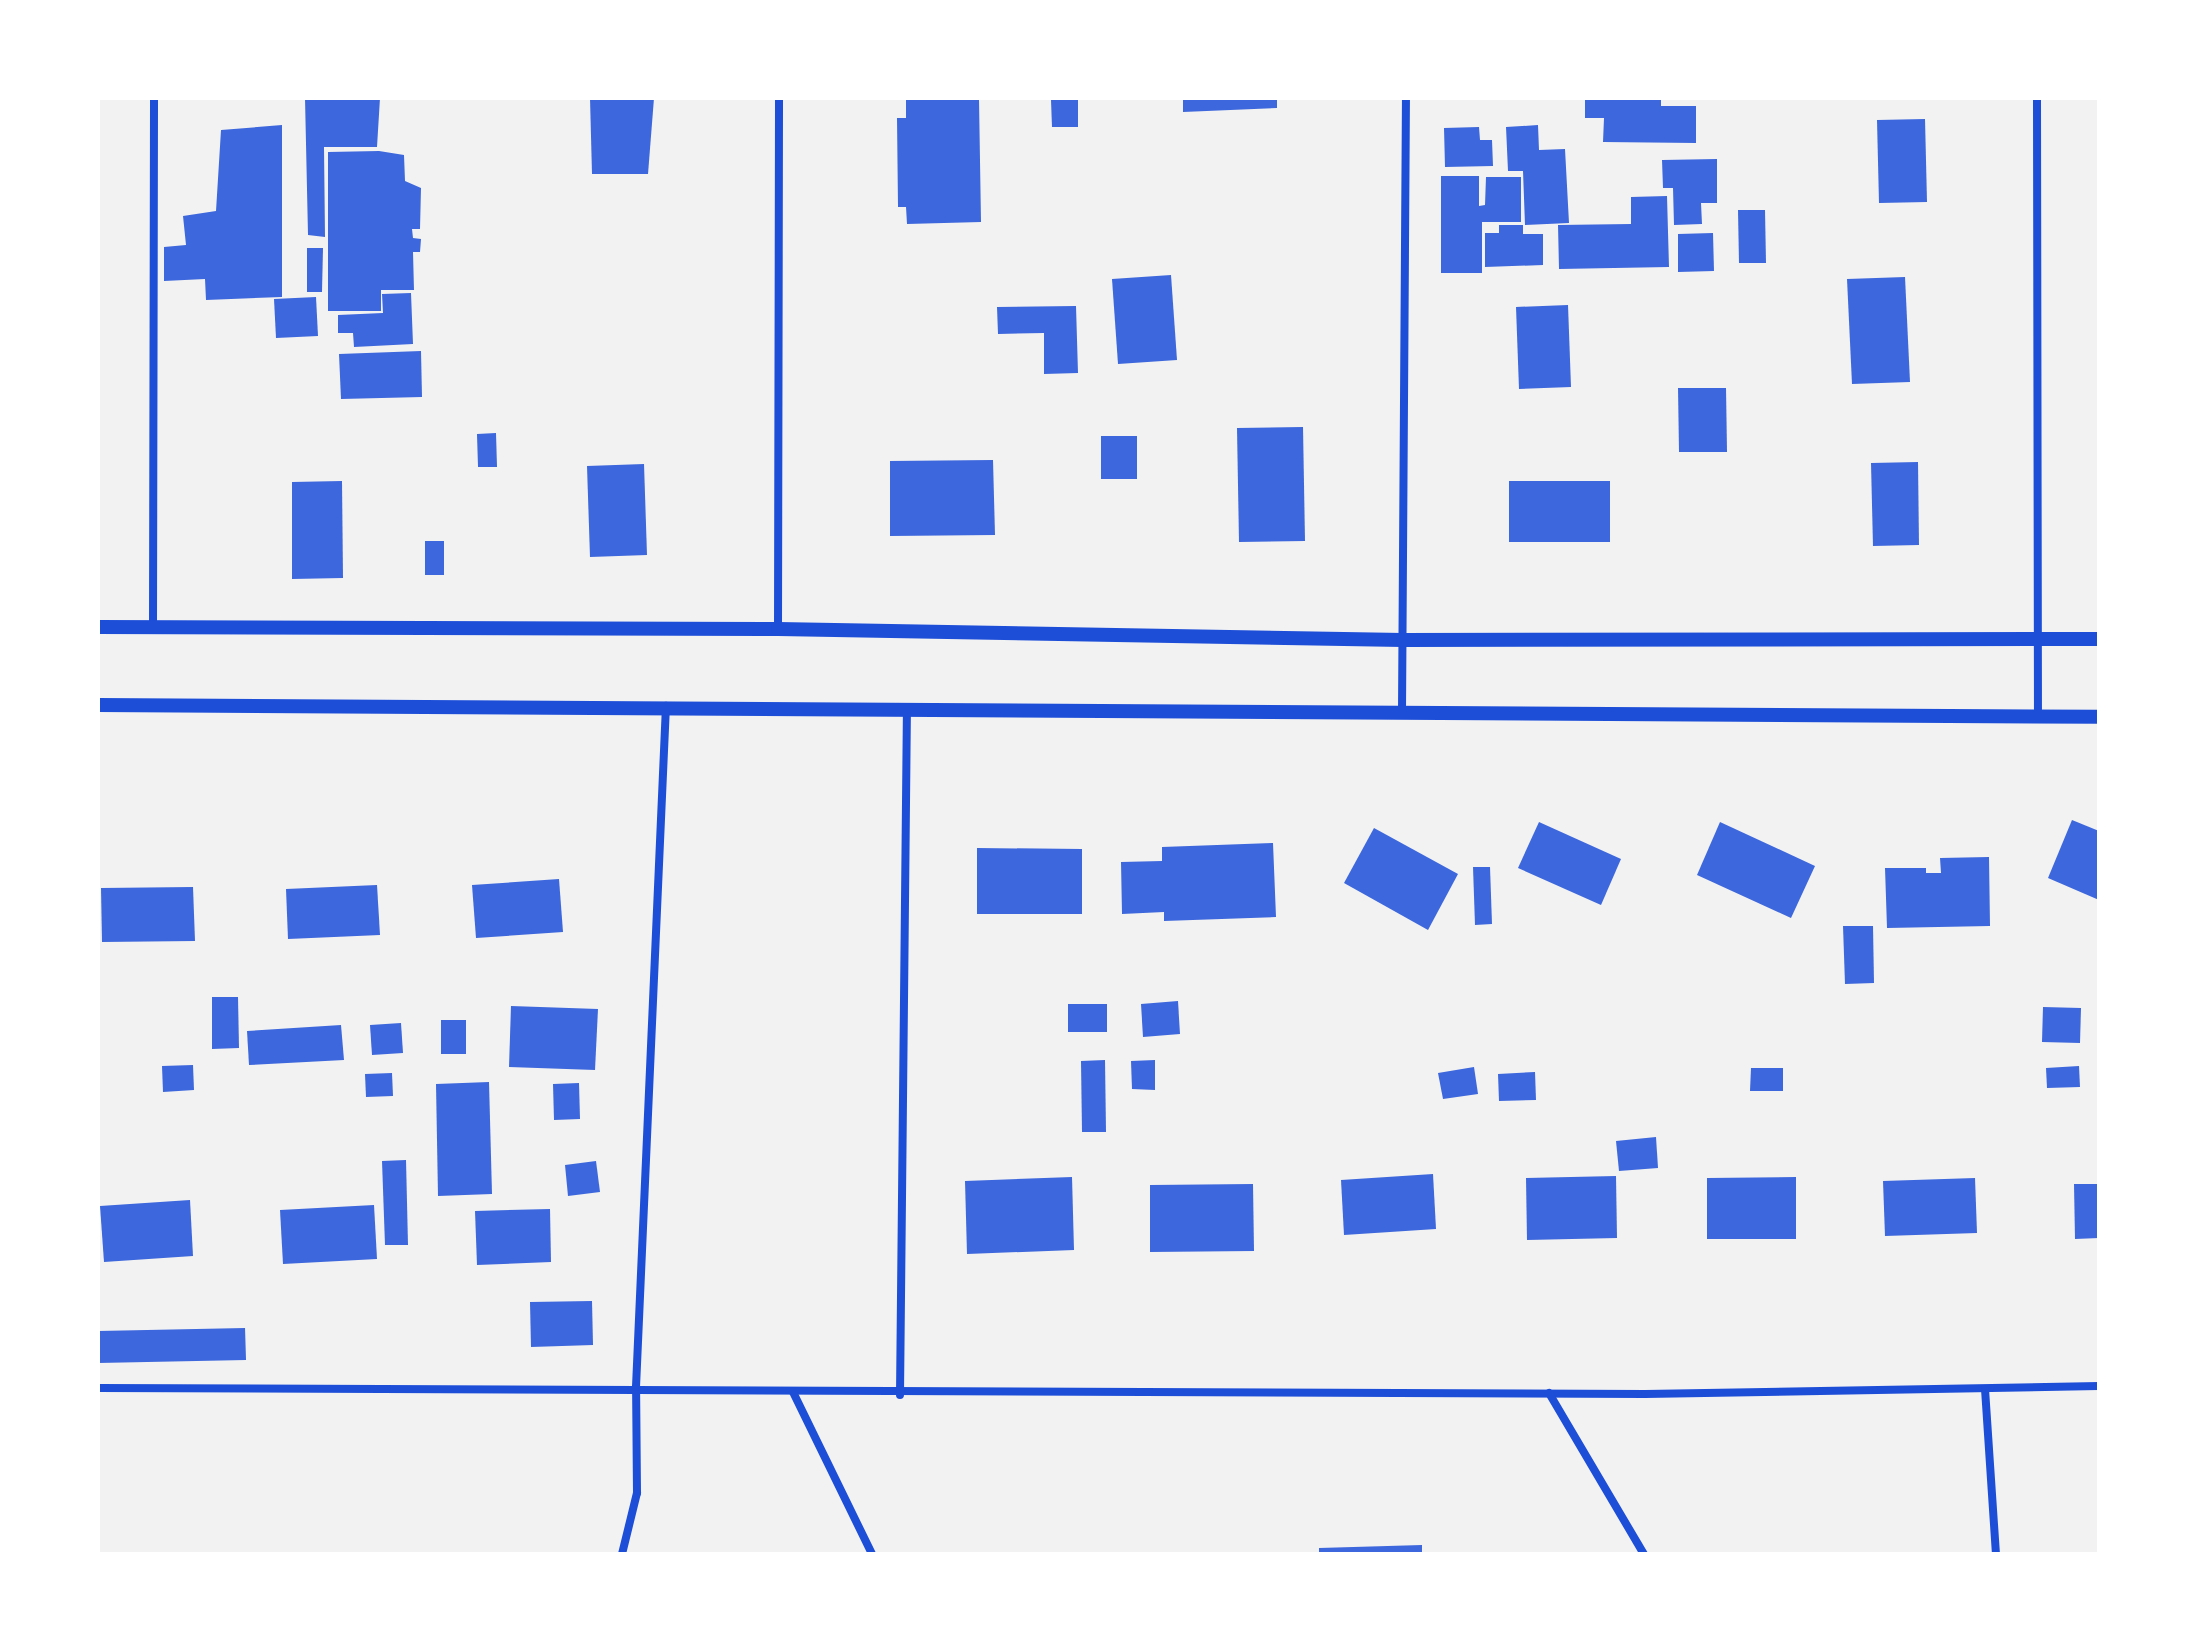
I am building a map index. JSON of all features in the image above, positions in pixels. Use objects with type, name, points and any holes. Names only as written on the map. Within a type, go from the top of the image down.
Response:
[{"type":"street","points":[[153,628],[154,98]]},
{"type":"street","points":[[778,629],[779,98]]},
{"type":"street","points":[[1402,711],[1406,98]]},
{"type":"street","points":[[2037,98],[2038,715]]},
{"type":"street","points":[[98,627],[778,629],[1403,640],[2099,639]]},
{"type":"street","points":[[98,705],[666,705],[2099,717]]},
{"type":"street","points":[[622,1554],[637,1493],[636,1387],[666,705]]},
{"type":"street","points":[[900,1395],[907,708]]},
{"type":"street","points":[[98,1388],[636,1387],[900,1395],[1549,1393],[2099,1386]]},
{"type":"street","points":[[1985,1389],[1996,1554]]},
{"type":"street","points":[[793,1392],[872,1554]]},
{"type":"street","points":[[1549,1393],[1644,1554]]},
{"type":"building","points":[[305,98],[380,98],[377,147],[324,147],[325,237],[308,235]]},
{"type":"building","points":[[590,98],[654,98],[648,174],[592,174]]},
{"type":"building","points":[[1183,98],[1277,98],[1277,108],[1183,112]]},
{"type":"building","points":[[979,99],[981,222],[907,224],[906,207],[898,207],[897,118],[906,118],[906,100]]},
{"type":"building","points":[[1585,99],[1661,99],[1661,106],[1696,106],[1696,143],[1603,142],[1604,118],[1585,118]]},
{"type":"building","points":[[1051,100],[1078,100],[1078,127],[1052,127]]},
{"type":"building","points":[[1925,119],[1927,202],[1879,203],[1877,120]]},
{"type":"building","points":[[282,125],[282,297],[206,300],[205,279],[164,281],[164,247],[186,245],[183,216],[216,211],[221,130]]},
{"type":"building","points":[[1538,125],[1539,150],[1565,149],[1569,223],[1525,225],[1523,171],[1508,171],[1506,127]]},
{"type":"building","points":[[1479,127],[1480,140],[1492,140],[1493,166],[1445,167],[1444,128]]},
{"type":"building","points":[[379,151],[404,155],[405,181],[421,188],[420,229],[412,229],[413,238],[421,239],[420,252],[413,252],[414,290],[381,290],[381,311],[328,311],[328,152]]},
{"type":"building","points":[[1717,159],[1717,203],[1701,203],[1702,224],[1674,225],[1673,188],[1663,188],[1662,160]]},
{"type":"building","points":[[1441,176],[1479,176],[1479,206],[1485,205],[1486,177],[1521,177],[1521,222],[1482,222],[1482,273],[1441,273]]},
{"type":"building","points":[[1667,196],[1669,267],[1559,269],[1558,225],[1631,224],[1631,197]]},
{"type":"building","points":[[1738,210],[1765,210],[1766,263],[1739,263]]},
{"type":"building","points":[[1499,225],[1523,225],[1523,234],[1543,234],[1543,265],[1485,267],[1485,233],[1499,233]]},
{"type":"building","points":[[1713,233],[1714,271],[1678,272],[1678,234]]},
{"type":"building","points":[[307,248],[323,248],[322,292],[307,292]]},
{"type":"building","points":[[1171,275],[1177,360],[1118,364],[1112,279]]},
{"type":"building","points":[[1905,277],[1910,382],[1852,384],[1847,279]]},
{"type":"building","points":[[411,293],[413,344],[354,347],[353,333],[338,333],[338,315],[383,313],[382,294]]},
{"type":"building","points":[[316,297],[318,336],[276,338],[274,299]]},
{"type":"building","points":[[1568,305],[1571,387],[1519,389],[1516,307]]},
{"type":"building","points":[[1076,306],[1078,373],[1044,374],[1044,333],[998,334],[997,307]]},
{"type":"building","points":[[421,351],[422,397],[341,399],[339,354]]},
{"type":"building","points":[[1678,388],[1726,388],[1727,452],[1679,452]]},
{"type":"building","points":[[1303,427],[1305,541],[1239,542],[1237,428]]},
{"type":"building","points":[[496,433],[497,467],[478,467],[477,434]]},
{"type":"building","points":[[1101,436],[1137,436],[1137,479],[1101,479]]},
{"type":"building","points":[[993,460],[995,535],[890,536],[890,461]]},
{"type":"building","points":[[1918,462],[1919,545],[1873,546],[1871,463]]},
{"type":"building","points":[[644,464],[647,555],[590,557],[587,466]]},
{"type":"building","points":[[342,481],[343,578],[292,579],[292,482]]},
{"type":"building","points":[[1509,481],[1610,481],[1610,542],[1509,542]]},
{"type":"building","points":[[425,541],[444,541],[444,575],[425,575]]},
{"type":"building","points":[[2072,820],[2099,831],[2099,900],[2048,878]]},
{"type":"building","points":[[1539,822],[1621,859],[1601,905],[1518,868]]},
{"type":"building","points":[[1720,822],[1815,866],[1791,918],[1697,875]]},
{"type":"building","points":[[1374,828],[1458,874],[1428,930],[1344,883]]},
{"type":"building","points":[[1273,843],[1276,917],[1164,921],[1164,912],[1122,914],[1121,862],[1162,861],[1162,847]]},
{"type":"building","points":[[977,848],[1082,849],[1082,914],[977,914]]},
{"type":"building","points":[[1989,857],[1990,926],[1887,928],[1885,868],[1926,868],[1926,873],[1941,873],[1940,858]]},
{"type":"building","points":[[1473,867],[1490,867],[1492,924],[1475,925]]},
{"type":"building","points":[[559,879],[563,932],[476,938],[472,885]]},
{"type":"building","points":[[377,885],[380,935],[288,939],[286,889]]},
{"type":"building","points":[[193,887],[195,941],[102,942],[101,888]]},
{"type":"building","points":[[1843,926],[1873,926],[1874,983],[1845,984]]},
{"type":"building","points":[[212,997],[238,997],[239,1048],[212,1049]]},
{"type":"building","points":[[1178,1001],[1180,1034],[1143,1037],[1141,1004]]},
{"type":"building","points":[[1068,1004],[1107,1004],[1107,1032],[1068,1032]]},
{"type":"building","points":[[511,1006],[598,1009],[595,1070],[509,1067]]},
{"type":"building","points":[[2043,1007],[2081,1008],[2080,1043],[2042,1042]]},
{"type":"building","points":[[441,1020],[466,1020],[466,1054],[441,1054]]},
{"type":"building","points":[[401,1023],[403,1053],[372,1055],[370,1025]]},
{"type":"building","points":[[341,1025],[344,1060],[249,1065],[247,1031]]},
{"type":"building","points":[[1105,1060],[1106,1132],[1082,1132],[1081,1061]]},
{"type":"building","points":[[1155,1060],[1155,1090],[1132,1089],[1131,1061]]},
{"type":"building","points":[[193,1065],[194,1090],[163,1092],[162,1066]]},
{"type":"building","points":[[2079,1066],[2080,1087],[2047,1088],[2046,1068]]},
{"type":"building","points":[[1474,1067],[1478,1094],[1443,1099],[1438,1073]]},
{"type":"building","points":[[1751,1068],[1783,1068],[1783,1091],[1750,1091]]},
{"type":"building","points":[[1535,1072],[1536,1100],[1499,1101],[1498,1074]]},
{"type":"building","points":[[392,1073],[393,1096],[366,1097],[365,1074]]},
{"type":"building","points":[[489,1082],[492,1194],[438,1196],[436,1084]]},
{"type":"building","points":[[579,1083],[580,1119],[554,1120],[553,1084]]},
{"type":"building","points":[[1656,1137],[1658,1168],[1619,1171],[1616,1141]]},
{"type":"building","points":[[406,1160],[408,1245],[385,1245],[382,1161]]},
{"type":"building","points":[[596,1161],[600,1192],[568,1196],[565,1165]]},
{"type":"building","points":[[1433,1174],[1436,1229],[1344,1235],[1341,1180]]},
{"type":"building","points":[[1616,1176],[1617,1238],[1527,1240],[1526,1178]]},
{"type":"building","points":[[1072,1177],[1074,1250],[967,1254],[965,1181]]},
{"type":"building","points":[[1796,1177],[1796,1239],[1707,1239],[1707,1178]]},
{"type":"building","points":[[1975,1178],[1977,1233],[1885,1236],[1883,1181]]},
{"type":"building","points":[[1253,1184],[1254,1251],[1150,1252],[1150,1185]]},
{"type":"building","points":[[2074,1184],[2099,1184],[2099,1238],[2075,1239]]},
{"type":"building","points":[[190,1200],[193,1256],[104,1262],[100,1206]]},
{"type":"building","points":[[374,1205],[377,1259],[283,1264],[280,1210]]},
{"type":"building","points":[[550,1209],[551,1262],[477,1265],[475,1211]]},
{"type":"building","points":[[592,1301],[593,1345],[531,1347],[530,1302]]},
{"type":"building","points":[[245,1328],[246,1360],[98,1363],[98,1331]]},
{"type":"building","points":[[1422,1545],[1422,1554],[1319,1554],[1319,1548]]}]
